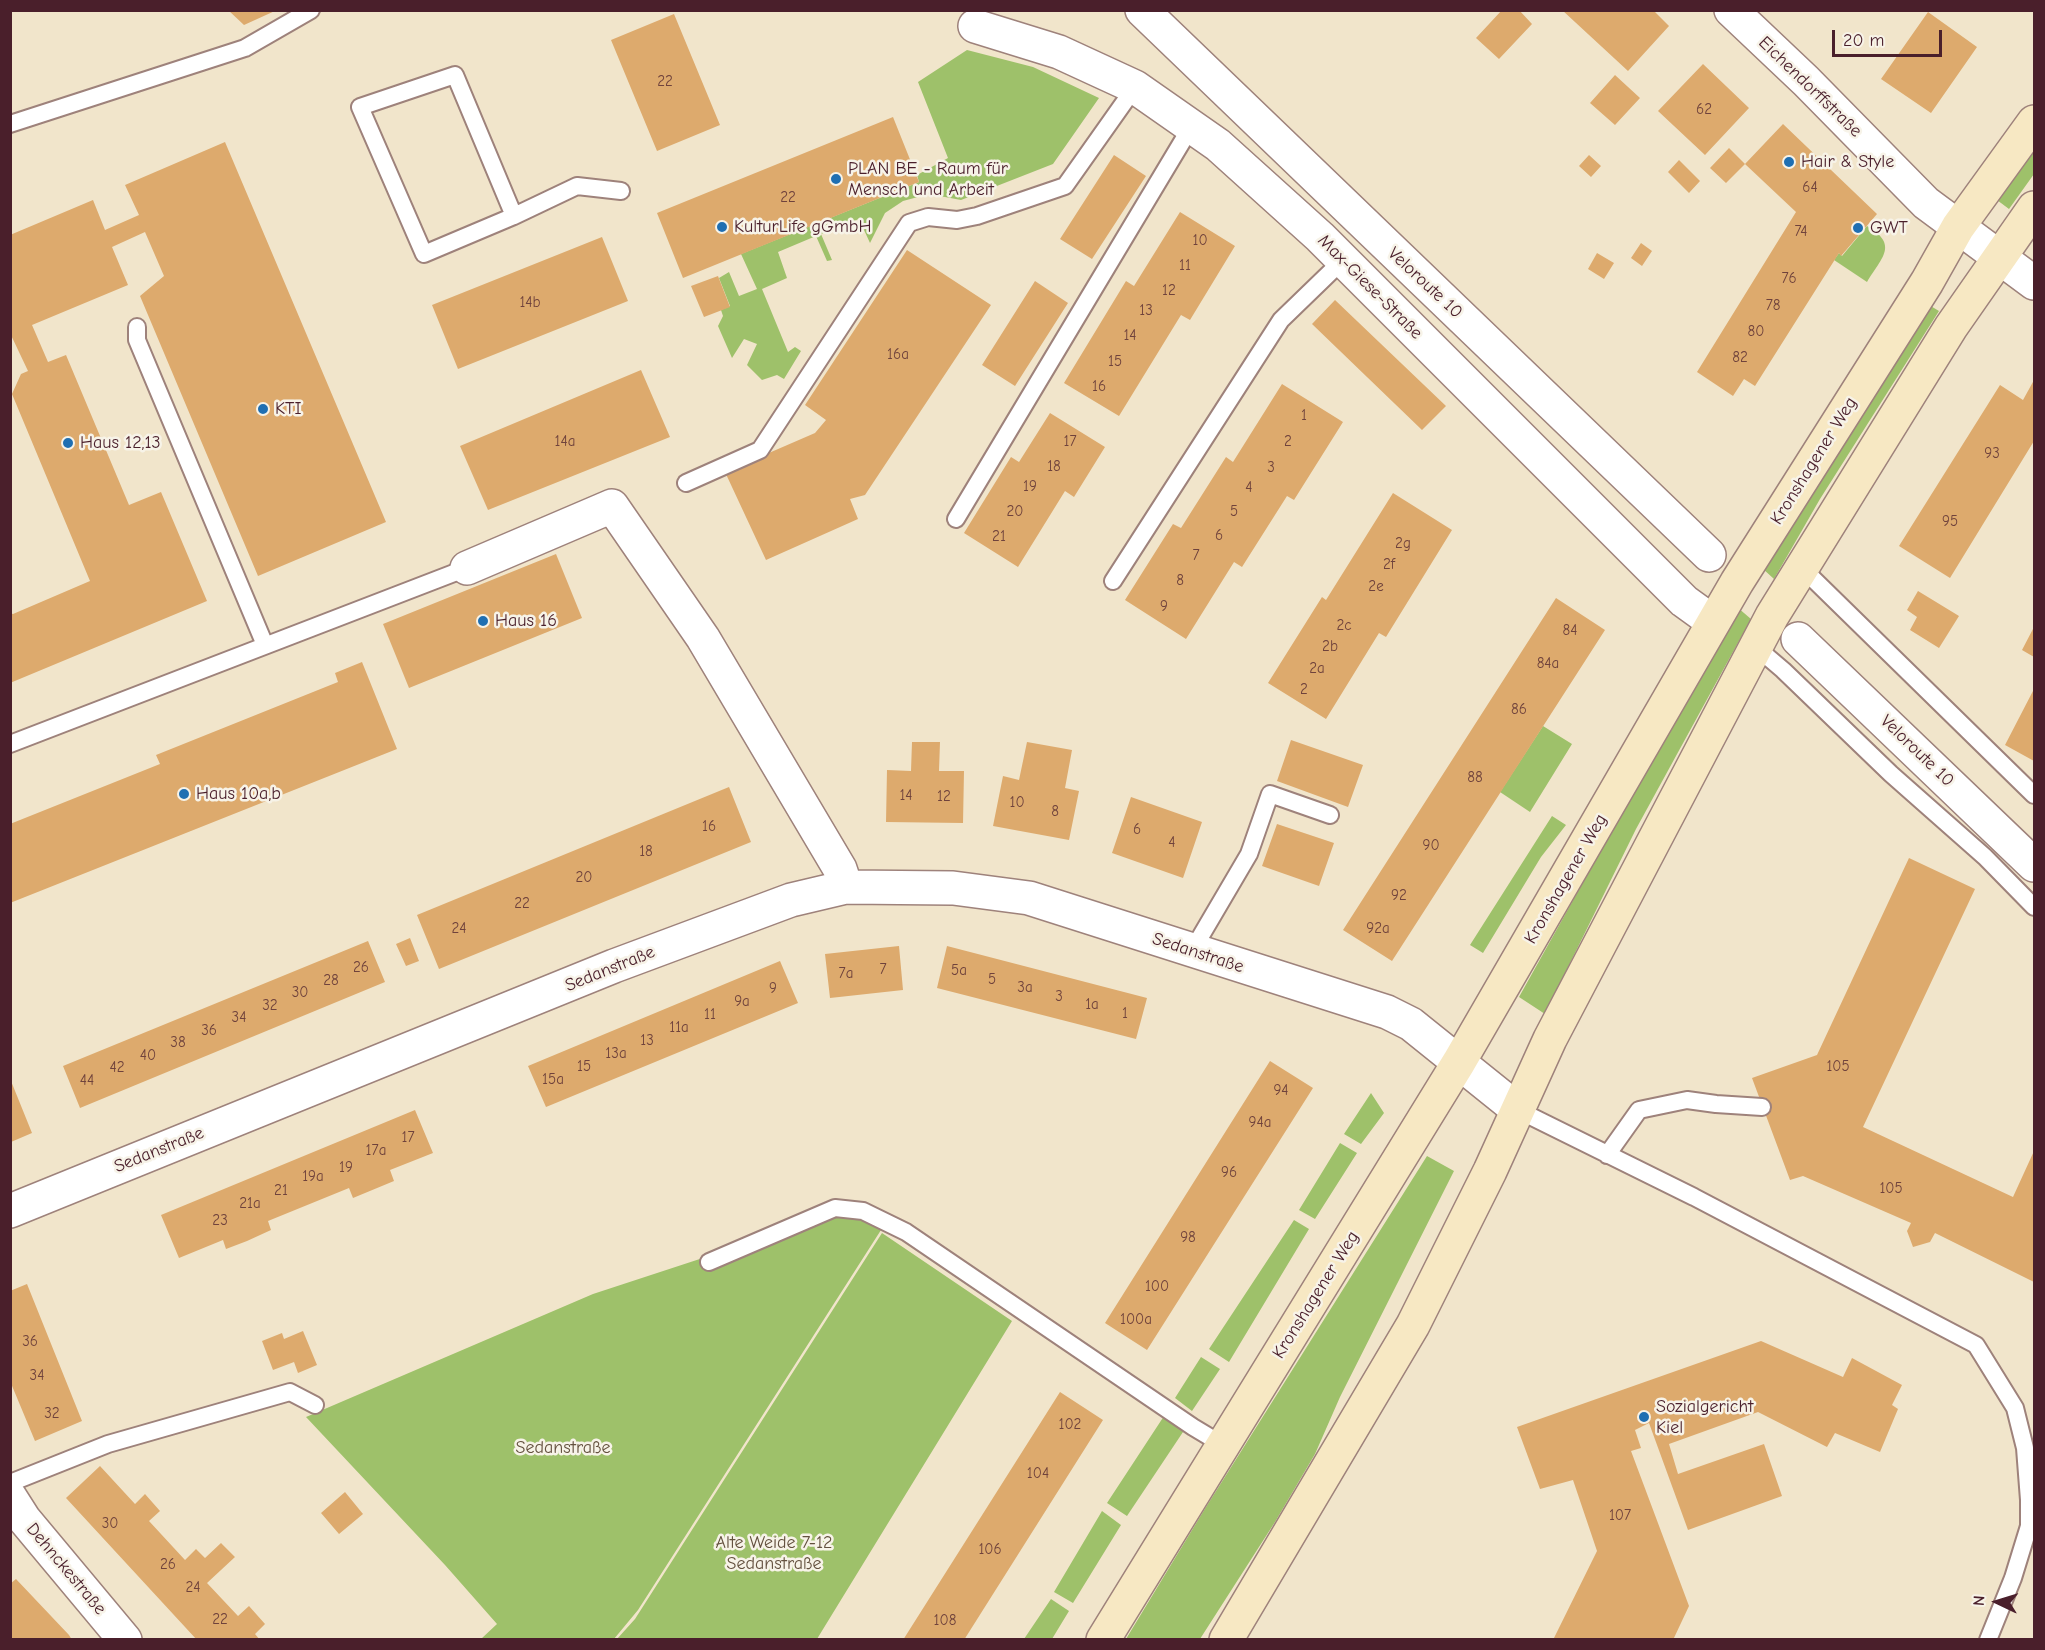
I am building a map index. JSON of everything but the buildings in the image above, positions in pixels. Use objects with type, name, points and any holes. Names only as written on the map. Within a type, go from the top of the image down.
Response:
[{"type":"main road","name":"Kronshagener Weg","points":[[1103,1640],[1459,1062],[1713,622],[1958,227],[2034,122]]},
{"type":"main road","points":[[1226,1640],[1413,1325],[1490,1171],[1550,1039],[1772,616],[1951,327],[2034,208]]},
{"type":"street","name":"Veloroute 10","points":[[1142,10],[1709,555]]},
{"type":"street","name":"Eichendorffstraße","points":[[1731,10],[1806,81],[1926,203],[2034,283]]},
{"type":"street","name":"Max-Giese-Straße","points":[[975,26],[1059,52],[1135,87],[1218,145],[1320,237],[1683,601],[1713,622]]},
{"type":"street","points":[[467,568],[612,506],[703,638],[840,869],[846,887]]},
{"type":"street","name":"Veloroute 10","points":[[1798,639],[2034,865]]},
{"type":"street","name":"Sedanstraße","points":[[10,1211],[614,966],[791,900],[846,887],[953,888],[1029,898],[1387,1012],[1411,1024],[1518,1110]]},
{"type":"street","name":"Dehnckestraße","points":[[10,1497],[24,1519],[125,1640]]},
{"type":"lane","points":[[10,124],[245,48],[311,10]]},
{"type":"lane","points":[[514,216],[455,75],[360,107],[424,254],[514,216],[577,186],[621,191]]},
{"type":"lane","points":[[686,483],[760,450],[909,223],[928,217],[957,220],[977,216],[1065,186],[1135,87]]},
{"type":"lane","points":[[956,519],[1191,127]]},
{"type":"lane","points":[[1113,581],[1281,320],[1343,260]]},
{"type":"lane","points":[[137,327],[137,340],[265,645]]},
{"type":"lane","points":[[1801,567],[2034,795]]},
{"type":"lane","points":[[10,744],[467,568]]},
{"type":"lane","points":[[1756,647],[1985,857],[2034,907]]},
{"type":"lane","points":[[1192,951],[1249,854],[1270,794],[1330,815]]},
{"type":"lane","points":[[1607,1155],[1639,1110],[1687,1100],[1762,1107]]},
{"type":"lane","points":[[1518,1110],[1694,1197],[1976,1345],[2015,1408],[2025,1448],[2029,1500],[2029,1526],[2013,1578],[1988,1640]]},
{"type":"lane","points":[[709,1262],[835,1208],[862,1211],[906,1232],[1223,1445]]},
{"type":"lane","points":[[10,1483],[108,1444],[290,1392],[315,1405]]},
{"type":"green space","points":[[967,50],[1033,67],[1099,98],[1053,164],[961,200],[929,194],[903,201],[885,213],[870,243],[859,219],[821,234],[832,260],[827,261],[816,236],[778,252],[787,278],[762,289],[788,352],[795,347],[801,351],[784,379],[777,375],[762,380],[747,365],[757,344],[744,339],[732,358],[718,326],[723,316],[721,310],[730,306],[719,278],[729,272],[739,296],[757,289],[741,254],[919,182],[917,175],[948,158],[918,82]]},
{"type":"green space","points":[[2034,146],[2034,174],[2009,209],[1997,200]]},
{"type":"green space","points":[[1867,226],[1883,239],[1885,252],[1867,282],[1834,260],[1839,253],[1842,256]]},
{"type":"green space","points":[[1929,305],[1939,311],[1820,499],[1774,579],[1762,568]]},
{"type":"green space","points":[[1737,607],[1751,619],[1636,829],[1545,1014],[1519,997]]},
{"type":"green space","points":[[1543,726],[1572,744],[1530,812],[1500,792]]},
{"type":"green space","points":[[1552,816],[1566,825],[1541,857],[1483,953],[1470,945]]},
{"type":"green space","points":[[1371,1093],[1384,1113],[1361,1144],[1344,1134]]},
{"type":"green space","points":[[1340,1143],[1357,1153],[1315,1219],[1299,1210]]},
{"type":"green space","points":[[1427,1156],[1454,1171],[1340,1397],[1315,1454],[1275,1522],[1200,1639],[1126,1639],[1206,1507]]},
{"type":"green space","points":[[834,1215],[862,1218],[881,1230],[638,1610],[614,1639],[481,1639],[497,1624],[306,1417],[593,1294]]},
{"type":"green space","points":[[1294,1220],[1309,1229],[1229,1362],[1209,1349]]},
{"type":"green space","name":"Alte Weide 7-12 Sedanstraße","points":[[882,1233],[1012,1321],[817,1639],[617,1639],[635,1619]]},
{"type":"green space","points":[[1201,1357],[1220,1369],[1192,1411],[1175,1398]]},
{"type":"green space","points":[[1166,1413],[1187,1426],[1127,1516],[1107,1503]]},
{"type":"green space","points":[[1102,1511],[1121,1525],[1073,1603],[1054,1592]]},
{"type":"green space","points":[[1051,1599],[1069,1611],[1052,1639],[1024,1639]]},
{"type":"place","name":"Hair & Style","points":[[1789,162]]},
{"type":"place","name":"PLAN BE - Raum für Mensch und Arbeit","points":[[836,179]]},
{"type":"place","name":"KulturLife gGmbH","points":[[722,227]]},
{"type":"place","name":"GWT","points":[[1858,228]]},
{"type":"place","name":"KTI","points":[[263,409]]},
{"type":"place","name":"Haus 12,13","points":[[68,443]]},
{"type":"place","name":"Haus 16","points":[[483,621]]},
{"type":"place","name":"Haus 10a,b","points":[[184,794]]},
{"type":"place","name":"Sozialgericht Kiel","points":[[1644,1417]]}]
